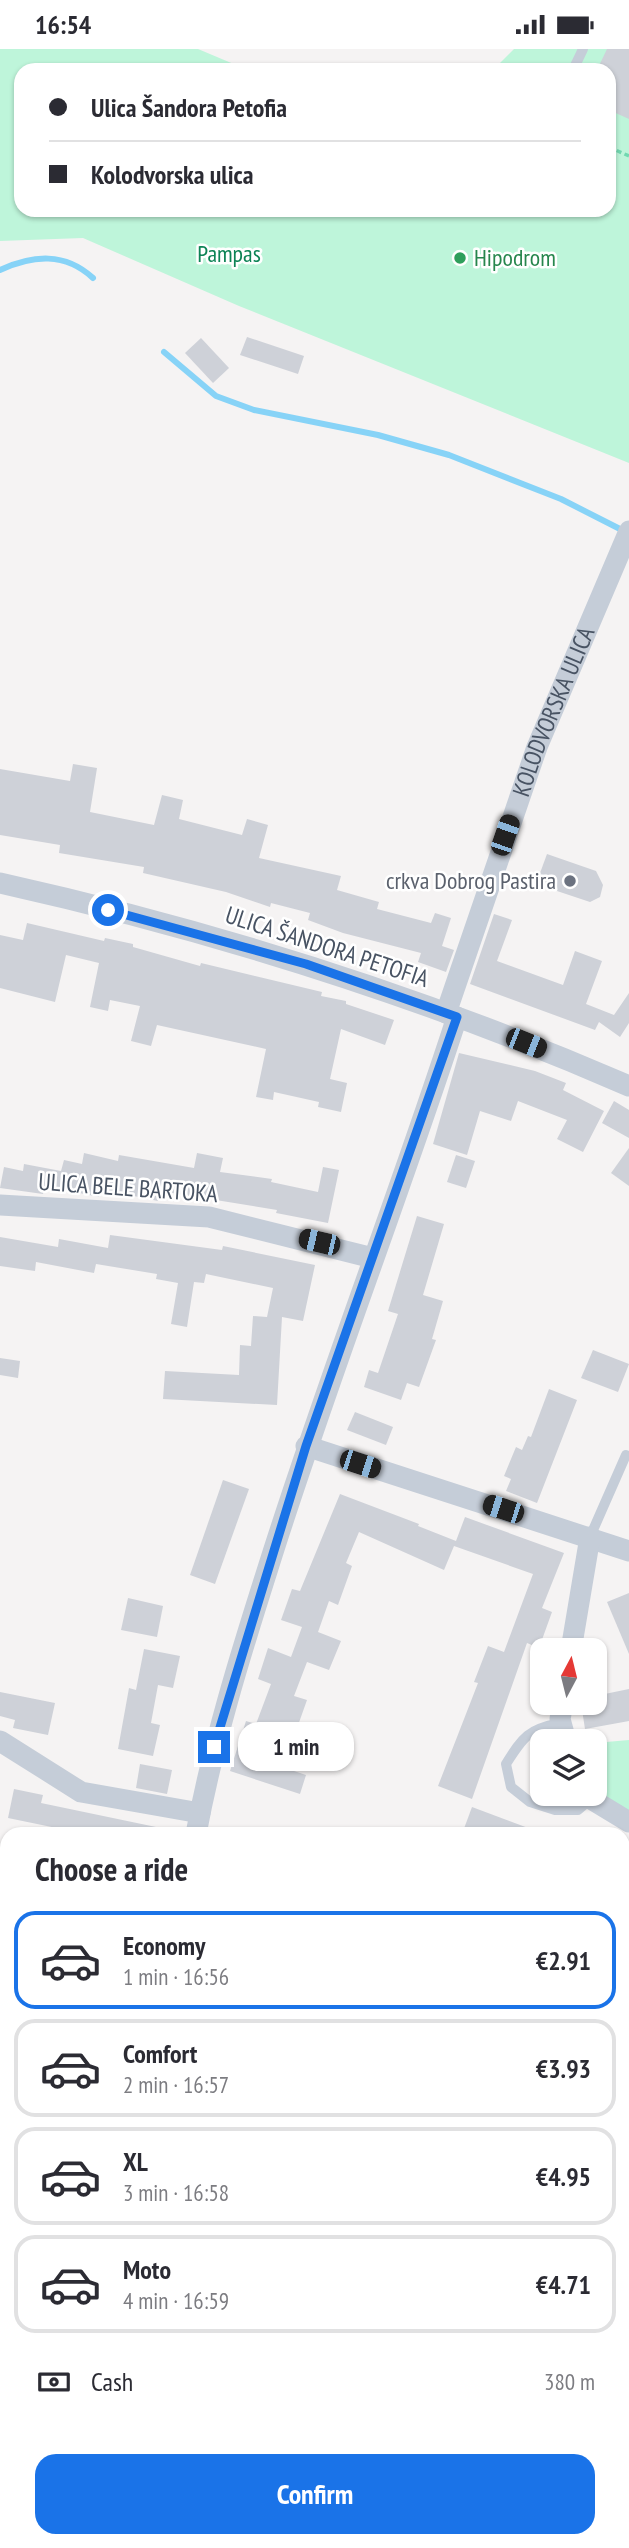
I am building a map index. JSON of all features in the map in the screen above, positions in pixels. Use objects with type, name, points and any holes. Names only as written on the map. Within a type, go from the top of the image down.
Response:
[{"type":"street","name":"KOLODVORSKA ULICA","points":[[198,1823],[230,1686],[306,1446],[373,1258],[537,747],[629,531]]},
{"type":"street","name":"ULICA ŠANDORA PETOFIA","points":[[0,883],[306,964],[452,1015],[629,1086]]},
{"type":"street","name":"ULICA BELE BARTOKA","points":[[0,1205],[209,1217],[373,1258]]},
{"type":"street","points":[[306,1446],[629,1551]]},
{"type":"street","points":[[573,1638],[590,1537]]},
{"type":"street","points":[[0,1741],[81,1792],[198,1823]]},
{"type":"street","points":[[604,1806],[629,1822]]},
{"type":"lane","points":[[590,1537],[626,1455]]},
{"type":"lane","points":[[537,1729],[563,1722]]},
{"type":"lane","points":[[530,1733],[523,1737],[506,1764],[511,1787],[530,1803]]},
{"type":"lane","points":[[541,1806],[555,1810],[578,1810],[582,1806]]},
{"type":"green space","name":"Hipodrom","points":[[0,49],[198,49],[231,63],[14,63],[14,217],[616,217],[616,63],[500,63],[514,49],[629,49],[629,463],[239,306],[83,238],[0,241]]},
{"type":"green space","points":[[629,1740],[629,1814],[607,1798],[607,1742]]},
{"type":"building","points":[[607,49],[629,49],[629,119],[616,113],[616,63],[600,63]]},
{"type":"building","points":[[247,337],[304,356],[298,374],[240,355]]},
{"type":"building","points":[[201,338],[229,368],[213,383],[185,353]]},
{"type":"building","points":[[73,764],[97,768],[90,812],[154,825],[162,795],[183,800],[179,819],[242,835],[247,819],[268,825],[259,858],[341,876],[337,890],[379,902],[377,909],[431,923],[435,913],[451,918],[442,946],[454,950],[446,972],[418,962],[421,953],[343,933],[308,920],[310,913],[271,903],[270,907],[226,892],[143,873],[144,867],[59,853],[60,845],[0,835],[0,769],[70,781]]},
{"type":"building","name":"crkva Dobrog Pastira","points":[[547,854],[596,871],[603,885],[600,897],[590,902],[536,884]]},
{"type":"building","points":[[494,914],[512,920],[497,961],[563,985],[575,951],[602,961],[586,1004],[614,1015],[629,993],[629,1023],[620,1037],[599,1022],[595,1030],[470,984]]},
{"type":"building","points":[[27,923],[104,941],[105,938],[133,944],[133,947],[200,966],[201,963],[322,992],[321,996],[346,1001],[346,1004],[394,1020],[385,1045],[341,1029],[330,1079],[347,1083],[341,1112],[318,1107],[319,1102],[274,1092],[273,1100],[256,1097],[266,1049],[157,1025],[151,1046],[131,1041],[140,1006],[110,1000],[108,1011],[90,1007],[99,963],[66,955],[55,1002],[0,988],[0,935],[23,940]]},
{"type":"building","points":[[459,1053],[535,1071],[566,1083],[563,1090],[604,1111],[583,1152],[557,1139],[567,1120],[518,1101],[511,1121],[480,1111],[467,1155],[433,1144]]},
{"type":"building","points":[[614,1101],[629,1110],[629,1138],[602,1123]]},
{"type":"building","points":[[629,1148],[629,1186],[611,1173]]},
{"type":"building","points":[[84,1153],[118,1161],[119,1155],[194,1168],[197,1153],[223,1158],[220,1172],[272,1179],[271,1182],[318,1192],[323,1167],[339,1170],[328,1223],[276,1213],[277,1210],[160,1191],[158,1201],[100,1189],[99,1197],[45,1186],[43,1194],[0,1188],[4,1167],[23,1171],[24,1164],[61,1171],[64,1160],[82,1164]]},
{"type":"building","points":[[456,1155],[475,1161],[466,1188],[447,1182]]},
{"type":"building","points":[[417,1216],[444,1224],[423,1295],[443,1301],[432,1339],[436,1340],[419,1387],[407,1383],[401,1400],[364,1387],[369,1370],[378,1373],[398,1314],[388,1311]]},
{"type":"building","points":[[110,1235],[222,1250],[223,1246],[315,1265],[303,1321],[282,1317],[277,1405],[163,1399],[165,1371],[239,1375],[240,1345],[251,1346],[253,1316],[267,1317],[273,1288],[206,1274],[204,1283],[194,1282],[187,1327],[171,1324],[178,1283],[156,1279],[157,1274],[96,1264],[94,1273],[36,1262],[35,1271],[0,1266],[0,1237],[58,1247],[59,1239],[108,1248]]},
{"type":"building","points":[[593,1350],[629,1364],[618,1392],[581,1378]]},
{"type":"building","points":[[0,1358],[20,1361],[18,1378],[0,1375]]},
{"type":"building","points":[[549,1389],[577,1400],[537,1503],[506,1491],[511,1479],[504,1476],[516,1447],[522,1450],[528,1436],[531,1437]]},
{"type":"building","points":[[355,1412],[393,1427],[386,1445],[347,1430]]},
{"type":"building","points":[[223,1480],[249,1489],[215,1584],[190,1575]]},
{"type":"building","points":[[340,1494],[456,1541],[465,1517],[564,1553],[542,1608],[552,1612],[543,1638],[530,1638],[530,1644],[527,1643],[472,1799],[438,1786],[478,1683],[474,1682],[488,1646],[504,1652],[533,1574],[454,1546],[444,1570],[359,1532],[346,1563],[352,1566],[338,1605],[329,1601],[318,1632],[341,1641],[329,1670],[307,1662],[294,1696],[307,1700],[296,1731],[286,1727],[273,1764],[306,1775],[300,1794],[230,1771],[246,1721],[256,1724],[271,1684],[258,1679],[268,1648],[291,1657],[302,1627],[281,1620],[292,1589],[300,1591]]},
{"type":"building","points":[[629,1593],[629,1654],[607,1602]]},
{"type":"building","points":[[128,1598],[163,1606],[157,1637],[121,1630]]},
{"type":"building","points":[[144,1649],[180,1656],[173,1688],[158,1685],[151,1723],[160,1725],[153,1756],[118,1749],[129,1688],[136,1690]]},
{"type":"building","points":[[629,1689],[629,1721],[585,1729],[583,1715],[607,1715],[607,1694]]},
{"type":"building","points":[[0,1692],[55,1703],[48,1735],[13,1728],[15,1720],[0,1716]]},
{"type":"building","points":[[140,1764],[172,1770],[167,1794],[136,1788]]},
{"type":"building","points":[[14,1789],[43,1795],[41,1803],[156,1827],[52,1827],[8,1818]]},
{"type":"building","points":[[472,1807],[526,1827],[465,1827]]},
{"type":"waterway","points":[[0,270],[25,261],[60,260],[93,278]]},
{"type":"waterway","points":[[164,352],[216,396],[254,410],[378,435],[449,455],[561,499],[620,529]]},
{"type":"place","name":"Hipodrom","points":[[460,258]]},
{"type":"place","name":"crkva Dobrog Pastira","points":[[570,881]]},
{"type":"route","points":[[108,910],[306,964],[457,1017],[306,1446],[230,1686],[214,1747]]},
{"type":"park label","name":"Pampas","points":[[229,254]]}]
